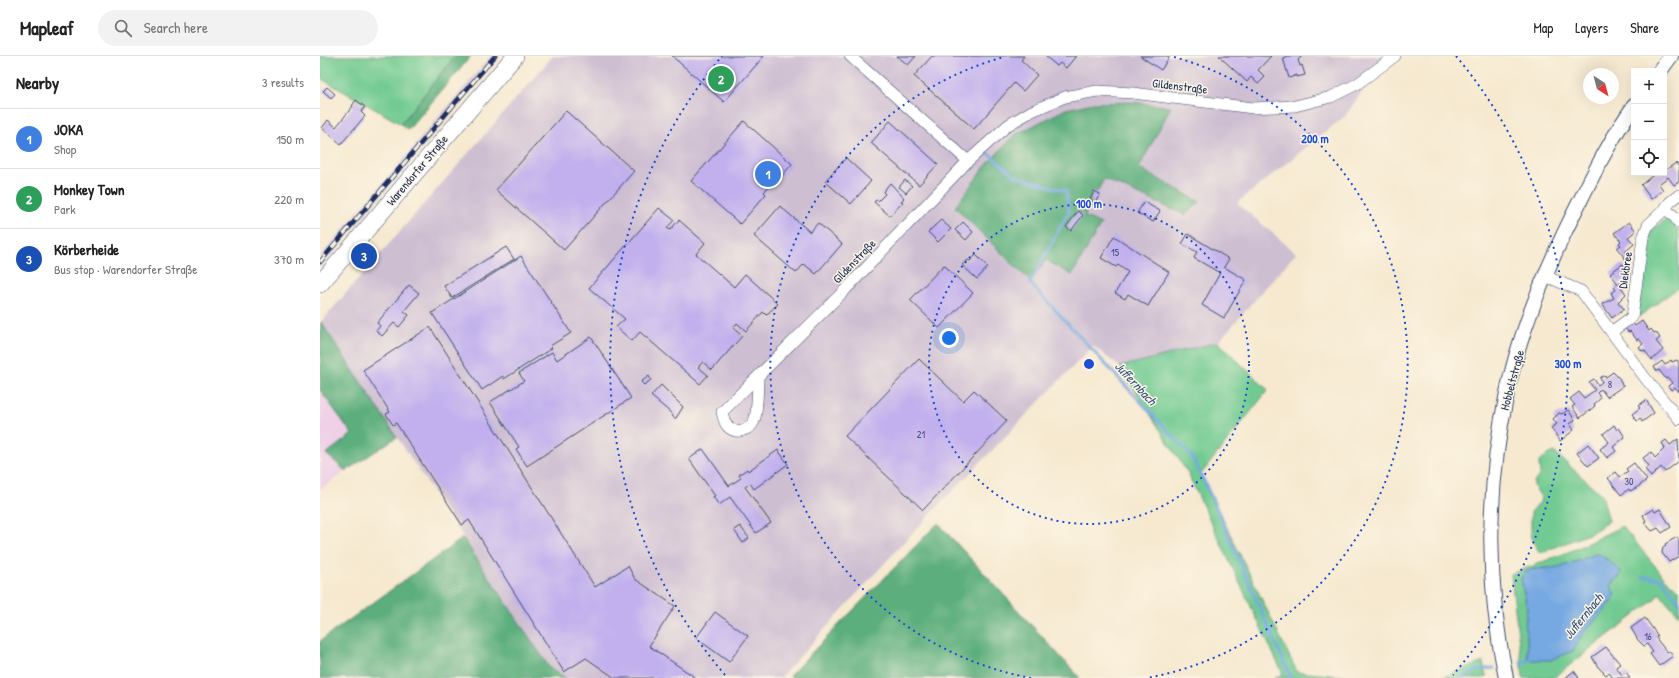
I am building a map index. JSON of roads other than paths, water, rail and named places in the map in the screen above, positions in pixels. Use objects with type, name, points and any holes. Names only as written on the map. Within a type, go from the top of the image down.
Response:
[{"type":"main road","name":"Warendorfer Straße","points":[[320,284],[515,56]]},
{"type":"street","points":[[850,56],[968,162]]},
{"type":"street","name":"Gildenstraße","points":[[758,377],[754,422],[748,429],[740,432],[731,430],[725,424],[722,412],[968,162],[1008,124],[1032,111],[1066,97],[1097,91],[1133,93],[1253,108],[1295,106],[1331,97],[1357,84],[1396,56]]},
{"type":"street","points":[[1662,68],[1671,56]]},
{"type":"street","name":"Hobbeltstraße","points":[[1506,678],[1495,609],[1491,549],[1493,488],[1499,434],[1507,391],[1527,325],[1569,222],[1596,168],[1631,111]]},
{"type":"street","name":"Diekbree","points":[[1611,332],[1632,317],[1643,238],[1648,225],[1665,209],[1670,202],[1679,195]]},
{"type":"street","points":[[1665,209],[1674,216],[1679,223]]},
{"type":"street","points":[[1546,276],[1581,291],[1646,380],[1679,419]]},
{"type":"water","points":[[1596,554],[1601,555],[1621,571],[1620,576],[1611,585],[1614,594],[1613,601],[1583,633],[1573,651],[1551,660],[1528,660],[1527,636],[1525,628],[1527,607],[1521,579],[1525,572],[1533,569],[1561,567]]},
{"type":"waterway","name":"Juffernbach","points":[[989,154],[1015,176],[1066,191],[1069,211],[1030,283],[1192,457],[1205,483],[1291,678]]},
{"type":"waterway","name":"Juffernbach","points":[[1643,577],[1660,578],[1679,603]]},
{"type":"waterway","name":"Juffernbach","points":[[1521,662],[1530,660]]},
{"type":"waterway","name":"Juffernbach","points":[[1461,678],[1478,670],[1494,668]]},
{"type":"railway","points":[[320,262],[495,56]]},
{"type":"place","name":"Monkey Town","points":[[721,79]]},
{"type":"place","name":"JOKA","points":[[768,174]]},
{"type":"place","name":"Körberheide","points":[[364,256]]}]
